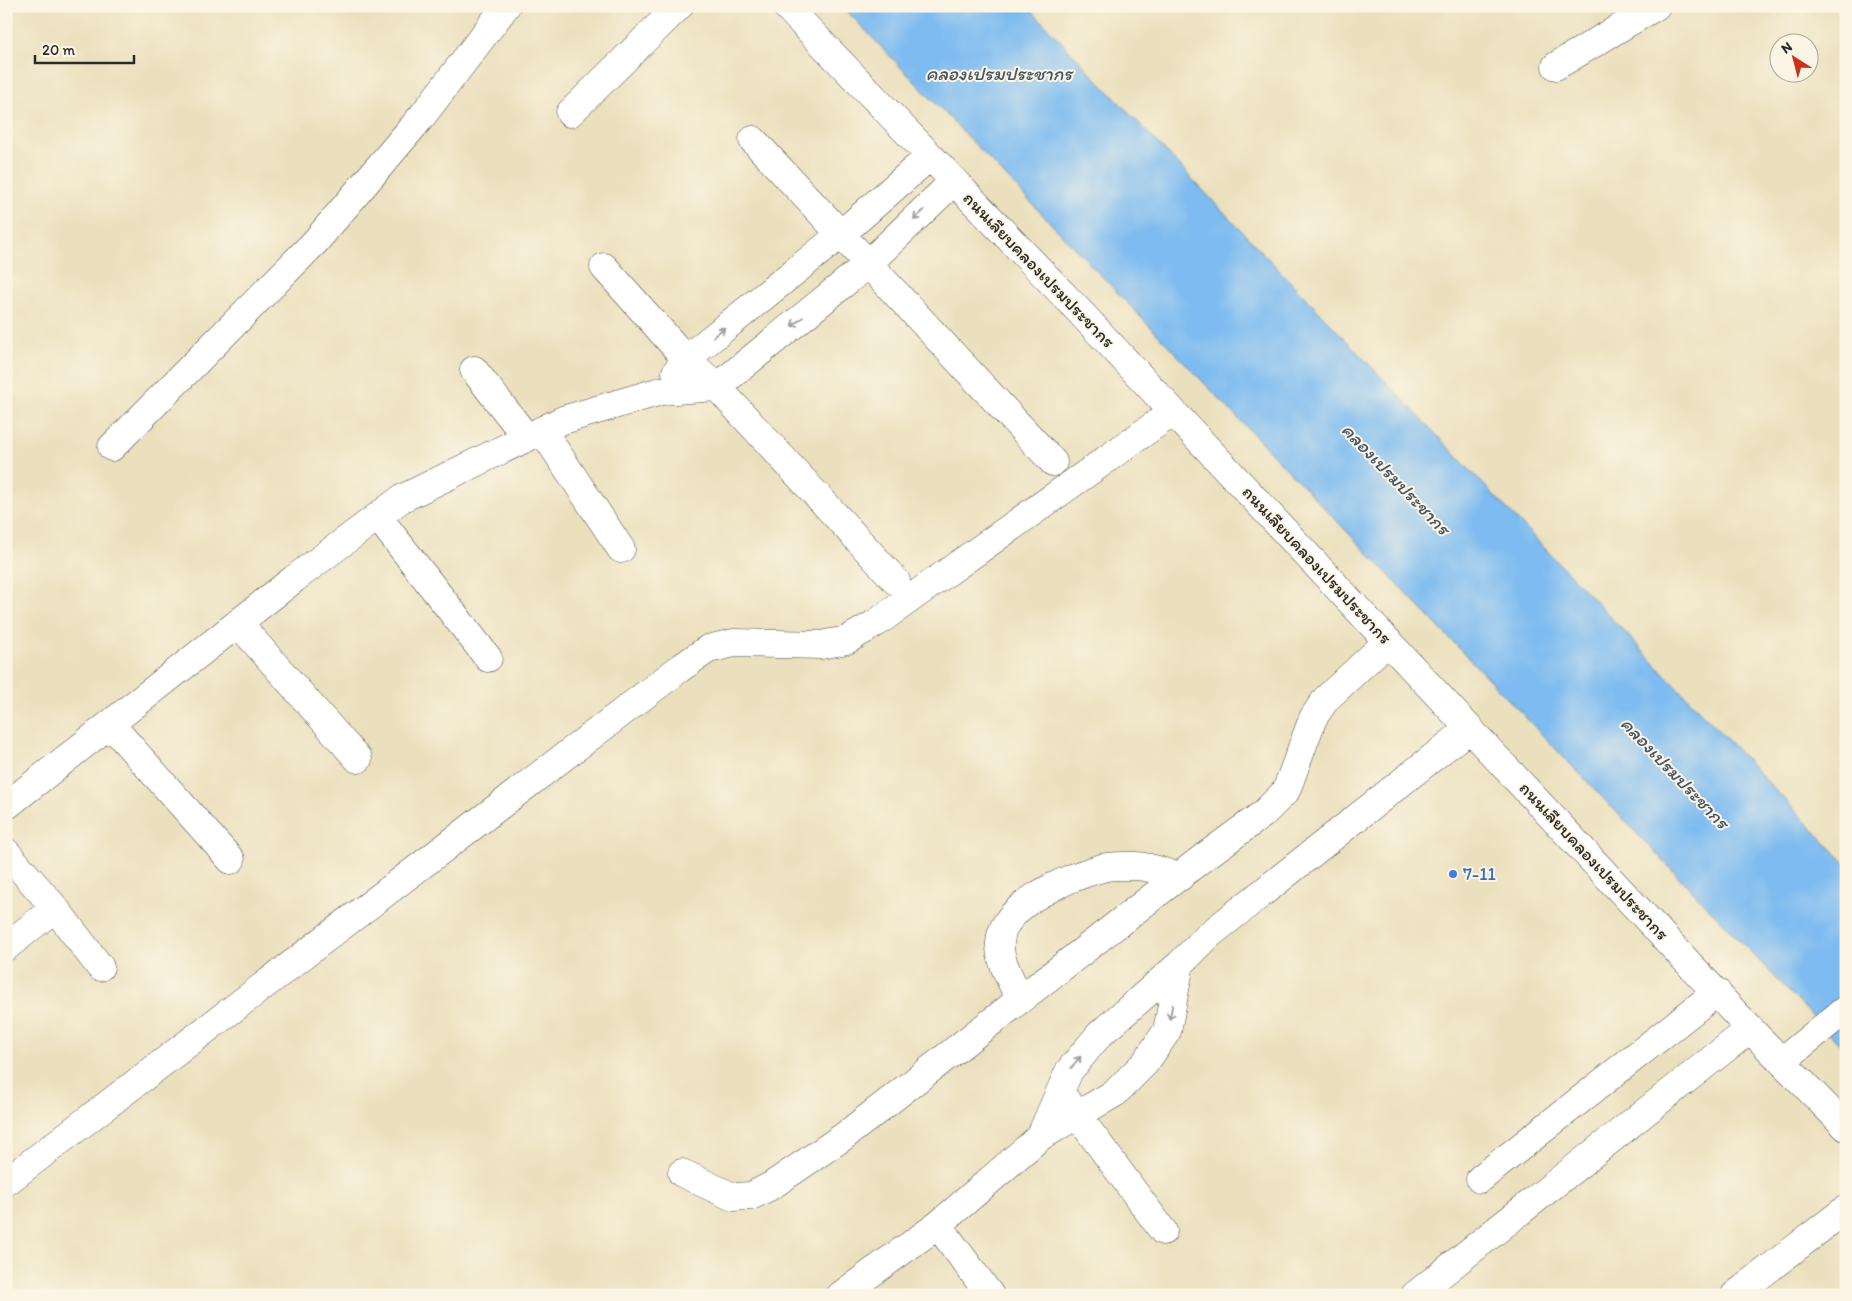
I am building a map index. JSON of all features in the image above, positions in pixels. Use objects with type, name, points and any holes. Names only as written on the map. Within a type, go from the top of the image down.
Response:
[{"type":"street","points":[[112,447],[315,242],[423,115],[506,6]]},
{"type":"street","points":[[570,113],[679,6]]},
{"type":"street","name":"ถนนเลียบคลองเปรมประชากร","points":[[786,6],[1173,412],[1750,1029],[1846,1127]]},
{"type":"street","points":[[1556,66],[1656,6]]},
{"type":"street","points":[[753,140],[1053,462]]},
{"type":"street","points":[[661,392],[686,359],[840,235],[930,156]]},
{"type":"street","points":[[6,806],[238,623],[401,499],[563,420],[661,392],[716,387],[869,263],[954,181]]},
{"type":"street","points":[[604,267],[686,359],[716,387],[896,581]]},
{"type":"street","points":[[474,370],[535,434],[621,549]]},
{"type":"street","points":[[6,1182],[678,668],[708,649],[734,643],[821,645],[847,640],[876,623],[1173,412]]},
{"type":"street","points":[[378,517],[488,658]]},
{"type":"street","points":[[238,623],[358,759]]},
{"type":"street","points":[[682,1173],[733,1197],[751,1196],[771,1186],[843,1137],[1263,814],[1286,790],[1313,718],[1326,699],[1388,641]]},
{"type":"street","points":[[110,724],[230,860]]},
{"type":"street","points":[[1040,1137],[1069,1071],[1099,1035],[1180,964],[1209,935],[1470,728]]},
{"type":"street","points":[[6,852],[55,908],[100,966]]},
{"type":"street","points":[[1020,1000],[1004,964],[1000,943],[1005,923],[1023,905],[1052,887],[1103,868],[1138,866],[1180,877]]},
{"type":"street","points":[[6,947],[55,908]]},
{"type":"street","points":[[841,1295],[938,1225],[1040,1137],[1115,1093],[1144,1063],[1167,1031],[1180,964]]},
{"type":"street","points":[[1480,1179],[1717,992]]},
{"type":"street","points":[[1782,1060],[1846,1009]]},
{"type":"street","points":[[1415,1295],[1750,1029]]},
{"type":"street","points":[[1060,1092],[1163,1231]]},
{"type":"street","points":[[1735,1295],[1846,1209]]},
{"type":"street","points":[[938,1225],[990,1295]]},
{"type":"water","name":"คลองเปรมประชากร","points":[[842,6],[1027,6],[1846,864],[1846,1051]]},
{"type":"place","name":"7-11","points":[[1453,874]]}]
